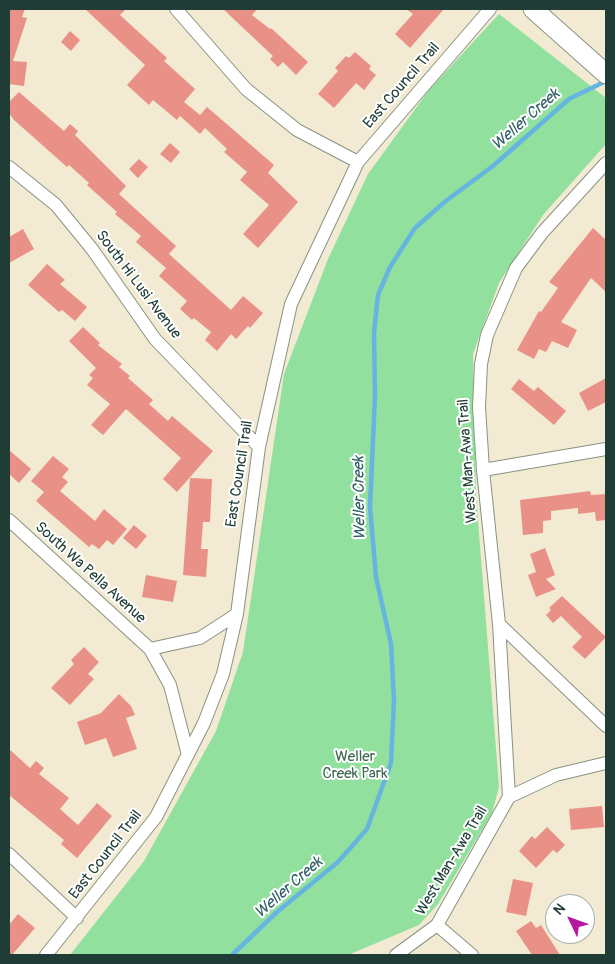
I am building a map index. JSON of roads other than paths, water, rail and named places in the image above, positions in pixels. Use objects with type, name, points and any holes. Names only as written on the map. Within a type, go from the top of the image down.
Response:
[{"type":"main road","points":[[533,9],[606,74]]},
{"type":"street","points":[[176,9],[246,89],[297,130],[358,162]]},
{"type":"street","name":"East Council Trail","points":[[46,955],[156,817],[188,755],[223,674],[237,614],[259,447],[291,304],[358,162],[490,9]]},
{"type":"street","name":"West Man-Awa Trail","points":[[396,955],[437,925],[509,798],[499,624],[483,470],[479,407],[481,364],[487,335],[516,268],[542,233],[606,163]]},
{"type":"street","name":"South Hi Lusi Avenue","points":[[9,167],[56,205],[92,249],[155,339],[259,447]]},
{"type":"street","points":[[483,470],[606,449]]},
{"type":"street","name":"South Wa Pella Avenue","points":[[9,520],[150,649],[170,686],[188,755]]},
{"type":"street","points":[[150,649],[200,638],[237,614]]},
{"type":"street","points":[[499,624],[606,726]]},
{"type":"street","points":[[509,798],[556,775],[606,763]]},
{"type":"street","points":[[9,854],[77,918]]},
{"type":"street","points":[[437,925],[472,955]]},
{"type":"waterway","name":"Weller Creek","points":[[232,955],[277,912],[338,862],[367,829],[391,763],[394,700],[391,644],[376,577],[370,507],[375,396],[374,333],[378,295],[390,267],[415,228],[447,200],[493,166],[569,99],[606,81]]},
{"type":"park label","name":"Weller Creek Park","points":[[355,766]]}]
